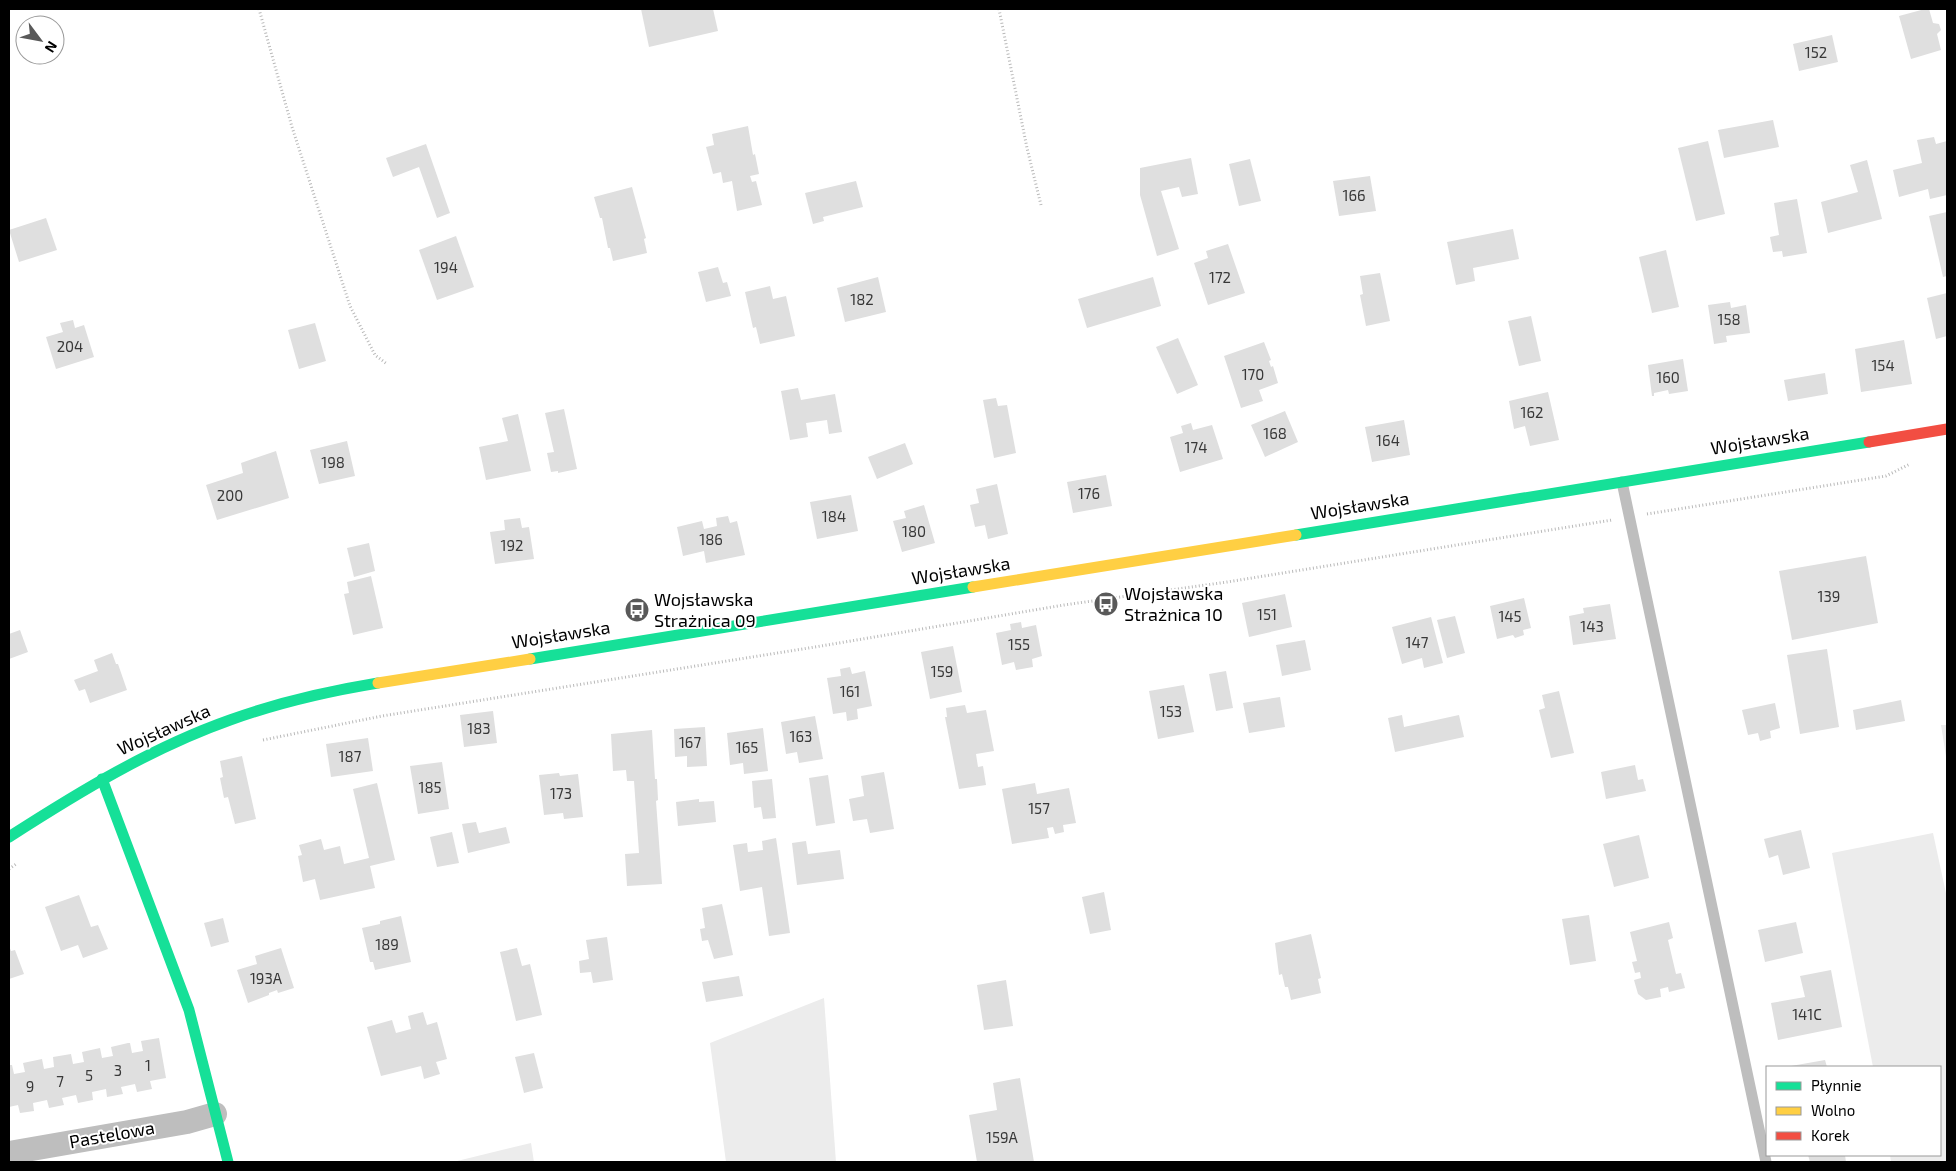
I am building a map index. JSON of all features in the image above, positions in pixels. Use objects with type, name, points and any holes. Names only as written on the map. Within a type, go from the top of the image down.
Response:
[{"type":"street","name":"Wojsławska","points":[[9,837],[78,792],[165,746],[230,720],[355,687],[1947,428]]},
{"type":"street","points":[[102,779],[189,1010],[228,1162]]},
{"type":"street","name":"Pastelowa","points":[[9,1153],[188,1122],[215,1114]]},
{"type":"lane","points":[[1622,482],[1766,1162]]},
{"type":"path","points":[[259,9],[292,127],[350,306],[375,355],[387,364]]},
{"type":"path","points":[[999,9],[1027,148],[1041,205]]},
{"type":"path","points":[[262,740],[382,716],[1064,605],[1217,583],[1886,476],[1919,460]]},
{"type":"path","points":[[9,869],[17,863]]},
{"type":"shaded area","points":[[1941,725],[1947,725],[1947,763]]},
{"type":"shaded area","points":[[1933,833],[1947,898],[1947,1162],[1891,1162],[1890,1156],[1941,1156],[1941,1066],[1873,1066],[1832,853]]},
{"type":"shaded area","points":[[824,998],[836,1162],[726,1162],[710,1043]]},
{"type":"shaded area","points":[[531,1143],[534,1162],[453,1162]]},
{"type":"building","points":[[641,9],[713,9],[718,31],[649,47]]},
{"type":"building","points":[[1929,9],[1933,23],[1939,24],[1941,30],[1937,34],[1941,50],[1911,59],[1899,16]]},
{"type":"building","points":[[1832,35],[1838,62],[1799,71],[1793,44]]},
{"type":"building","points":[[1773,120],[1779,147],[1724,158],[1718,130]]},
{"type":"building","points":[[748,126],[753,155],[755,154],[759,174],[750,176],[752,182],[756,181],[762,205],[737,211],[732,181],[723,183],[721,172],[713,174],[706,147],[714,145],[712,134]]},
{"type":"building","points":[[1934,137],[1936,144],[1947,141],[1947,195],[1930,199],[1928,189],[1899,197],[1893,170],[1922,163],[1917,140]]},
{"type":"building","points":[[1708,141],[1725,214],[1696,221],[1678,148]]},
{"type":"building","points":[[426,144],[450,213],[437,218],[419,167],[393,177],[386,158]]},
{"type":"building","points":[[1191,158],[1198,194],[1182,197],[1179,187],[1161,191],[1179,249],[1157,256],[1140,195],[1140,168]]},
{"type":"building","points":[[1250,159],[1261,201],[1239,206],[1229,164]]},
{"type":"building","points":[[1867,160],[1882,219],[1828,233],[1821,202],[1858,192],[1850,165]]},
{"type":"building","points":[[1370,176],[1376,211],[1339,216],[1333,181]]},
{"type":"building","points":[[856,181],[863,207],[823,217],[824,221],[813,224],[805,193]]},
{"type":"building","points":[[632,187],[646,238],[644,239],[647,253],[613,261],[610,248],[608,248],[602,218],[600,218],[594,197]]},
{"type":"building","points":[[1797,199],[1807,253],[1783,257],[1782,251],[1773,252],[1770,237],[1779,235],[1774,203]]},
{"type":"building","points":[[1947,212],[1947,276],[1943,277],[1929,216]]},
{"type":"building","points":[[46,218],[57,250],[19,262],[9,230]]},
{"type":"building","points":[[1513,229],[1519,259],[1473,268],[1475,281],[1456,285],[1447,242]]},
{"type":"building","points":[[456,236],[474,287],[437,300],[419,250]]},
{"type":"building","points":[[1228,244],[1245,293],[1208,305],[1194,263],[1208,258],[1206,251]]},
{"type":"building","points":[[1666,250],[1679,307],[1652,313],[1639,257]]},
{"type":"building","points":[[718,267],[723,283],[727,282],[731,296],[706,302],[698,272]]},
{"type":"building","points":[[1380,273],[1390,321],[1366,326],[1360,295],[1363,294],[1360,276]]},
{"type":"building","points":[[878,277],[886,312],[845,322],[837,288]]},
{"type":"building","points":[[1153,277],[1161,306],[1087,328],[1078,299]]},
{"type":"building","points":[[770,286],[773,299],[786,296],[795,336],[760,344],[756,327],[753,328],[745,292]]},
{"type":"building","points":[[1947,293],[1947,336],[1936,339],[1927,298]]},
{"type":"building","points":[[1730,302],[1731,308],[1746,305],[1750,333],[1726,336],[1727,342],[1714,344],[1708,305]]},
{"type":"building","points":[[1531,316],[1541,361],[1519,366],[1508,321]]},
{"type":"building","points":[[73,320],[75,328],[84,325],[94,357],[56,369],[46,337],[63,332],[60,323]]},
{"type":"building","points":[[315,323],[326,361],[299,369],[288,330]]},
{"type":"building","points":[[1178,338],[1198,385],[1177,394],[1156,347]]},
{"type":"building","points":[[1904,340],[1912,384],[1861,392],[1855,349]]},
{"type":"building","points":[[1264,342],[1278,383],[1259,390],[1263,401],[1241,408],[1224,356]]},
{"type":"building","points":[[1683,359],[1688,391],[1669,394],[1668,390],[1654,393],[1654,396],[1652,396],[1648,365]]},
{"type":"building","points":[[1825,373],[1828,394],[1788,401],[1784,380]]},
{"type":"building","points":[[798,388],[801,400],[835,394],[842,432],[829,434],[827,420],[806,423],[808,437],[790,440],[781,391]]},
{"type":"building","points":[[1548,392],[1559,440],[1530,446],[1525,426],[1514,429],[1509,401]]},
{"type":"building","points":[[996,398],[998,406],[1007,405],[1016,453],[994,458],[983,400]]},
{"type":"building","points":[[564,409],[577,469],[558,473],[558,471],[551,472],[547,453],[554,452],[545,413]]},
{"type":"building","points":[[1285,411],[1298,442],[1265,457],[1251,425]]},
{"type":"building","points":[[518,414],[531,471],[486,480],[479,447],[508,441],[502,418]]},
{"type":"building","points":[[1404,420],[1410,455],[1372,462],[1365,427]]},
{"type":"building","points":[[1191,423],[1193,430],[1212,425],[1223,459],[1180,472],[1170,437],[1183,433],[1181,426]]},
{"type":"building","points":[[347,441],[355,476],[319,484],[310,450]]},
{"type":"building","points":[[905,443],[913,464],[877,479],[868,457]]},
{"type":"building","points":[[276,451],[289,498],[217,520],[206,485],[243,473],[241,463]]},
{"type":"building","points":[[1106,475],[1112,506],[1073,513],[1067,482]]},
{"type":"building","points":[[997,484],[1008,534],[988,539],[985,525],[975,527],[970,505],[979,503],[976,489]]},
{"type":"building","points":[[851,495],[858,531],[817,539],[810,502]]},
{"type":"building","points":[[924,505],[935,543],[902,552],[893,521],[906,518],[904,511]]},
{"type":"building","points":[[728,516],[730,523],[737,521],[745,555],[706,563],[704,551],[683,556],[677,527],[702,521],[704,529],[717,526],[716,518]]},
{"type":"building","points":[[520,518],[522,528],[529,527],[534,559],[495,564],[490,532],[505,530],[504,520]]},
{"type":"building","points":[[369,543],[375,571],[354,577],[347,548]]},
{"type":"building","points":[[1866,556],[1878,623],[1792,640],[1779,571]]},
{"type":"building","points":[[371,576],[383,628],[353,635],[344,594],[349,593],[347,582]]},
{"type":"building","points":[[1285,594],[1292,627],[1249,637],[1242,603]]},
{"type":"building","points":[[1524,598],[1531,628],[1523,630],[1524,635],[1515,638],[1513,635],[1497,639],[1490,606]]},
{"type":"building","points":[[641,604],[642,610],[631,612],[631,605]]},
{"type":"building","points":[[1610,604],[1616,639],[1573,645],[1569,616],[1584,613],[1583,608]]},
{"type":"building","points":[[1455,616],[1465,653],[1447,658],[1437,620]]},
{"type":"building","points":[[1431,617],[1443,663],[1424,668],[1422,658],[1402,664],[1392,627]]},
{"type":"building","points":[[1021,622],[1022,628],[1036,625],[1042,656],[1032,659],[1033,667],[1016,670],[1014,662],[1002,665],[996,633],[1011,630],[1010,624]]},
{"type":"building","points":[[20,630],[28,652],[9,659],[9,634]]},
{"type":"building","points":[[1305,640],[1311,670],[1282,676],[1276,645]]},
{"type":"building","points":[[953,646],[962,692],[930,699],[921,652]]},
{"type":"building","points":[[1827,649],[1839,727],[1800,734],[1787,655]]},
{"type":"building","points":[[112,653],[127,690],[90,703],[85,689],[79,691],[74,680],[98,671],[94,660]]},
{"type":"building","points":[[850,667],[852,674],[865,671],[872,706],[857,709],[858,719],[847,721],[846,712],[833,714],[827,678],[841,676],[840,669]]},
{"type":"building","points":[[1226,671],[1233,708],[1216,711],[1209,674]]},
{"type":"building","points":[[1184,685],[1194,732],[1158,739],[1149,691]]},
{"type":"building","points":[[1559,691],[1574,753],[1551,758],[1539,710],[1545,708],[1542,695]]},
{"type":"building","points":[[1280,697],[1285,727],[1249,733],[1243,703]]},
{"type":"building","points":[[1901,700],[1905,721],[1856,730],[1853,710]]},
{"type":"building","points":[[1775,703],[1780,728],[1770,731],[1771,738],[1760,741],[1758,733],[1748,735],[1742,710]]},
{"type":"building","points":[[965,705],[967,713],[986,710],[994,751],[976,754],[978,767],[983,766],[986,785],[959,789],[945,717],[947,717],[946,708]]},
{"type":"building","points":[[493,711],[497,743],[464,747],[460,715]]},
{"type":"building","points":[[1402,715],[1404,727],[1459,715],[1464,737],[1395,752],[1388,718]]},
{"type":"building","points":[[815,716],[823,759],[799,763],[797,752],[786,754],[781,722]]},
{"type":"building","points":[[705,727],[707,766],[687,767],[687,756],[675,757],[674,729]]},
{"type":"building","points":[[763,728],[768,771],[744,774],[743,763],[730,765],[727,733]]},
{"type":"building","points":[[652,730],[655,779],[657,779],[658,800],[656,801],[662,884],[627,886],[625,854],[639,853],[634,781],[627,781],[626,770],[613,771],[611,734]]},
{"type":"building","points":[[368,738],[373,771],[331,777],[326,744]]},
{"type":"building","points":[[242,756],[256,819],[235,824],[228,797],[224,798],[220,778],[223,777],[220,761]]},
{"type":"building","points":[[442,762],[449,809],[418,814],[410,766]]},
{"type":"building","points":[[1635,765],[1638,780],[1643,779],[1646,791],[1606,799],[1601,772]]},
{"type":"building","points":[[884,772],[894,829],[870,833],[867,819],[853,821],[849,799],[864,796],[861,776]]},
{"type":"building","points":[[559,773],[560,776],[578,774],[583,817],[564,819],[563,813],[544,815],[539,775]]},
{"type":"building","points":[[828,775],[835,823],[816,826],[809,778]]},
{"type":"building","points":[[772,779],[776,818],[763,819],[761,807],[754,808],[752,781]]},
{"type":"building","points":[[377,783],[395,860],[370,866],[375,888],[320,900],[315,879],[303,882],[298,856],[302,855],[299,845],[321,839],[324,850],[340,846],[344,864],[369,858],[353,789]]},
{"type":"building","points":[[1035,783],[1037,794],[1069,788],[1076,823],[1063,825],[1064,832],[1055,834],[1053,827],[1047,828],[1049,838],[1012,844],[1002,789]]},
{"type":"building","points":[[699,799],[699,802],[714,801],[716,822],[678,826],[676,802]]},
{"type":"building","points":[[476,822],[479,833],[506,827],[510,843],[468,853],[462,824]]},
{"type":"building","points":[[1801,830],[1810,868],[1783,875],[1778,855],[1769,858],[1764,839]]},
{"type":"building","points":[[452,832],[459,863],[437,867],[430,837]]},
{"type":"building","points":[[1639,835],[1649,878],[1614,887],[1603,844]]},
{"type":"building","points":[[776,838],[790,933],[769,936],[762,887],[740,891],[733,845],[747,843],[748,852],[763,850],[762,841]]},
{"type":"building","points":[[806,841],[808,854],[840,850],[844,879],[797,885],[792,843]]},
{"type":"building","points":[[1104,892],[1111,930],[1090,934],[1082,897]]},
{"type":"building","points":[[79,895],[91,927],[98,925],[108,949],[83,958],[78,945],[61,951],[45,907]]},
{"type":"building","points":[[722,904],[733,955],[714,959],[708,940],[702,941],[700,929],[705,928],[702,908]]},
{"type":"building","points":[[1589,915],[1596,961],[1570,965],[1562,919]]},
{"type":"building","points":[[401,916],[411,962],[375,970],[373,962],[370,962],[362,928]]},
{"type":"building","points":[[223,918],[229,942],[211,947],[204,923]]},
{"type":"building","points":[[1669,922],[1673,938],[1668,940],[1676,974],[1681,973],[1685,988],[1669,992],[1668,987],[1660,989],[1661,997],[1646,1000],[1638,994],[1634,980],[1641,978],[1640,972],[1635,973],[1632,962],[1637,961],[1630,932]]},
{"type":"building","points":[[1796,922],[1803,953],[1765,962],[1758,930]]},
{"type":"building","points":[[1311,934],[1321,978],[1318,979],[1321,993],[1291,1000],[1282,974],[1279,975],[1275,943]]},
{"type":"building","points":[[607,937],[613,980],[593,983],[591,972],[580,973],[579,961],[589,959],[586,940]]},
{"type":"building","points":[[9,946],[11,951],[15,950],[24,974],[9,979]]},
{"type":"building","points":[[281,948],[294,988],[278,993],[277,990],[248,1003],[237,970],[257,964],[255,956]]},
{"type":"building","points":[[517,948],[522,966],[530,964],[542,1015],[516,1021],[500,952]]},
{"type":"building","points":[[1831,970],[1842,1027],[1778,1040],[1771,1003],[1805,997],[1800,976]]},
{"type":"building","points":[[739,976],[743,996],[706,1002],[702,982]]},
{"type":"building","points":[[1006,980],[1013,1026],[984,1030],[977,985]]},
{"type":"building","points":[[423,1012],[427,1025],[437,1022],[447,1059],[436,1062],[440,1074],[424,1079],[421,1066],[381,1076],[367,1027],[392,1020],[396,1033],[411,1029],[408,1016]]},
{"type":"building","points":[[159,1038],[166,1078],[150,1081],[152,1089],[137,1092],[135,1084],[121,1087],[123,1094],[107,1097],[106,1089],[92,1092],[93,1100],[78,1103],[76,1095],[62,1098],[64,1105],[49,1108],[47,1100],[33,1103],[34,1111],[20,1113],[18,1105],[9,1107],[9,1065],[12,1065],[14,1074],[25,1072],[23,1063],[42,1059],[44,1069],[54,1067],[53,1057],[71,1054],[73,1064],[84,1062],[82,1052],[100,1048],[102,1058],[113,1056],[111,1047],[128,1043],[130,1043],[132,1053],[143,1051],[141,1041]]},
{"type":"building","points":[[534,1053],[543,1088],[524,1093],[515,1057]]},
{"type":"building","points":[[1825,1060],[1827,1066],[1791,1066]]},
{"type":"building","points":[[1020,1078],[1034,1162],[977,1162],[969,1115],[997,1110],[993,1083]]},
{"type":"building","points":[[1808,1156],[1845,1156],[1846,1162],[1810,1162]]},
{"type":"traffic: fast","points":[[1296,535],[1869,442]]},
{"type":"traffic: fast","points":[[530,659],[973,587]]},
{"type":"traffic: fast","points":[[9,837],[116,772],[201,731],[285,703],[378,683]]},
{"type":"traffic: fast","points":[[102,779],[189,1010],[228,1162]]},
{"type":"traffic: slow","points":[[973,587],[1296,535]]},
{"type":"traffic: slow","points":[[378,683],[530,659]]},
{"type":"traffic: jam","points":[[1869,442],[1947,429]]},
{"type":"place","name":"Wojsławska Strażnica 10","points":[[1106,604]]},
{"type":"place","name":"Wojsławska Strażnica 09","points":[[637,610]]}]
